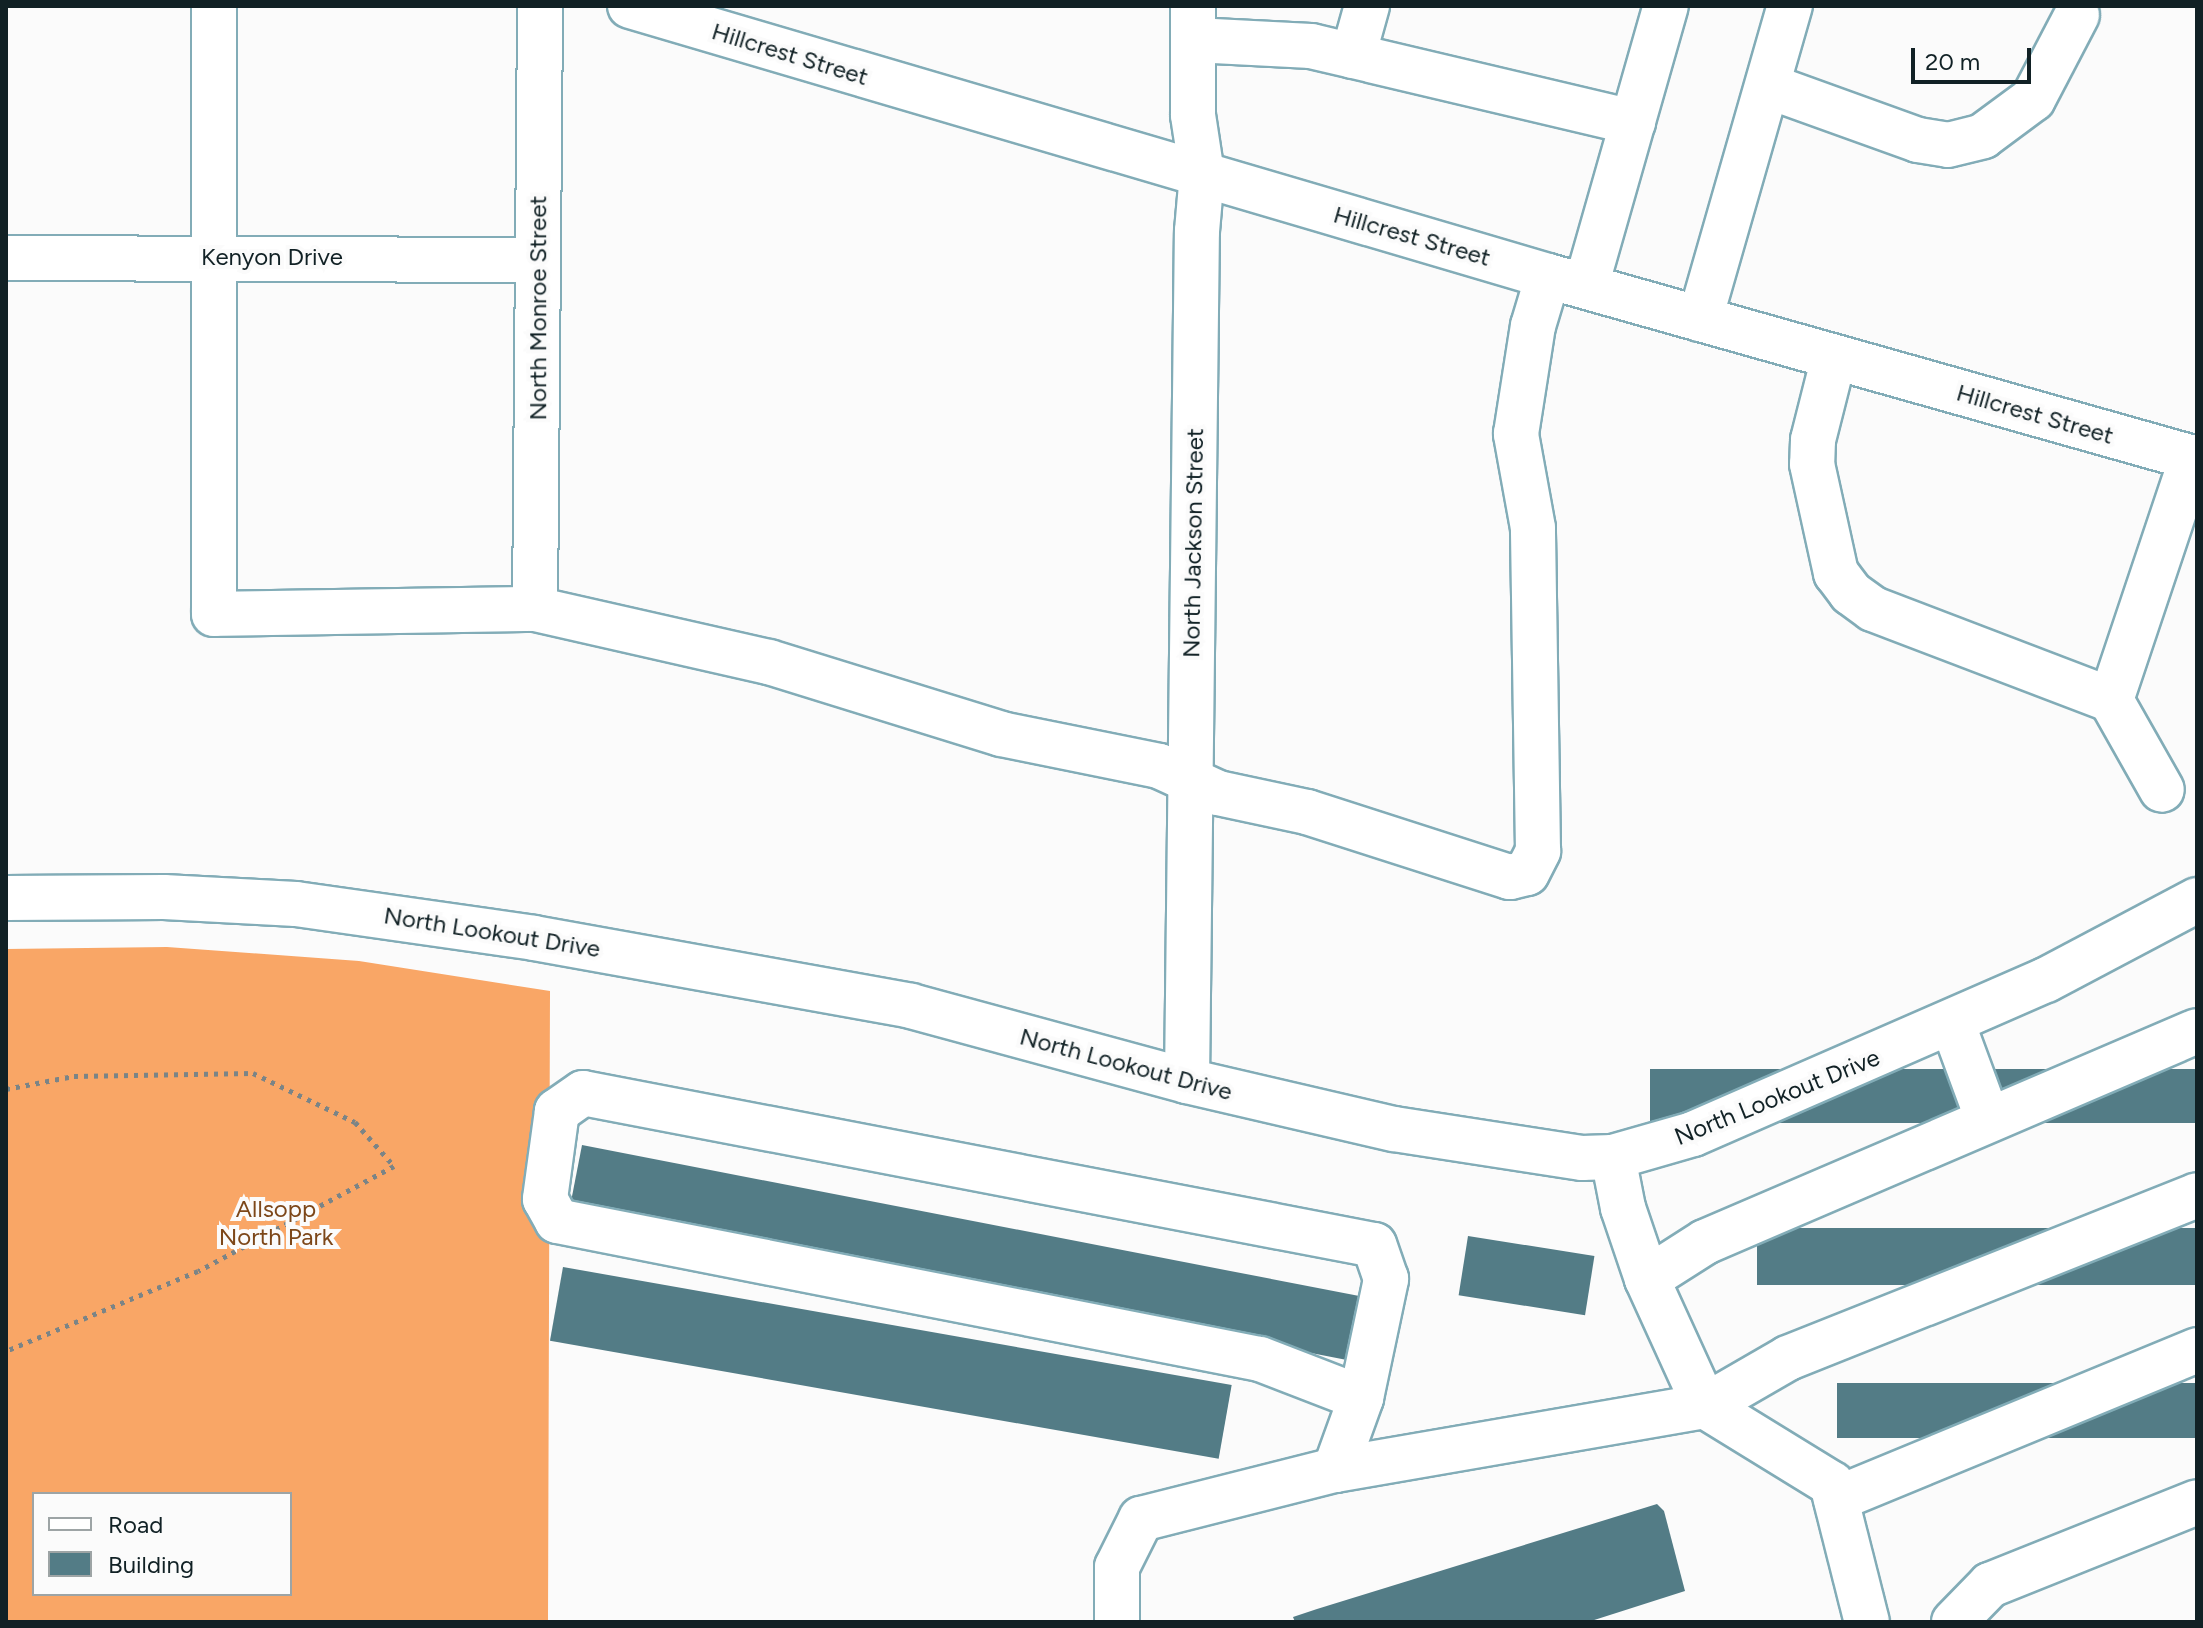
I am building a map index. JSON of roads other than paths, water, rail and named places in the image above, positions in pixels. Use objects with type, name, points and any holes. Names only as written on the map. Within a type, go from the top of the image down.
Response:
[{"type":"street","points":[[214,6],[214,614],[535,609],[769,662],[920,713],[1159,766],[1218,793],[1307,812],[1510,877],[1527,873],[1535,863],[1539,783],[1533,528],[1516,434],[1533,326],[1567,281],[1633,122],[1666,6]]},
{"type":"street","name":"North Monroe Street","points":[[535,609],[540,6]]},
{"type":"street","name":"Hillcrest Street","points":[[630,6],[1567,281],[2195,458]]},
{"type":"street","points":[[1353,56],[1367,6]]},
{"type":"street","points":[[1700,319],[1790,6]]},
{"type":"street","points":[[1768,86],[1918,140],[1948,145],[1983,136],[2033,99],[2077,15]]},
{"type":"street","points":[[1194,23],[1258,24],[1311,46],[1633,122]]},
{"type":"street","name":"North Jackson Street","points":[[1187,1081],[1197,231],[1202,174],[1193,115],[1194,23]]},
{"type":"street","name":"Kenyon Drive","points":[[6,258],[538,260]]},
{"type":"street","points":[[1834,357],[1813,440],[1812,464],[1836,573],[1851,593],[1873,609],[2111,700],[2162,790]]},
{"type":"street","points":[[2111,700],[2195,458]]},
{"type":"street","name":"North Lookout Drive","points":[[6,898],[164,897],[377,913],[911,1006],[1187,1081],[1476,1146],[1535,1155],[1613,1157],[1693,1134],[1952,1022],[2130,938],[2197,900]]},
{"type":"street","points":[[1952,1022],[1988,1120]]},
{"type":"street","points":[[1647,1279],[1705,1242],[2197,1031]]},
{"type":"street","points":[[1335,1470],[1361,1398],[1386,1279],[1374,1245],[583,1093],[557,1111],[545,1199],[557,1221],[1260,1359],[1361,1398]]},
{"type":"street","points":[[1613,1157],[1623,1208],[1647,1279],[1705,1406],[1832,1484],[1867,1622]]},
{"type":"street","points":[[1117,1622],[1117,1567],[1141,1519],[1335,1470],[1705,1406],[1788,1358],[2197,1195]]},
{"type":"street","points":[[1836,1499],[2197,1350]]},
{"type":"street","points":[[1954,1622],[1990,1585],[2197,1502]]},
{"type":"park label","name":"Allsopp North Park","points":[[276,1223]]}]
